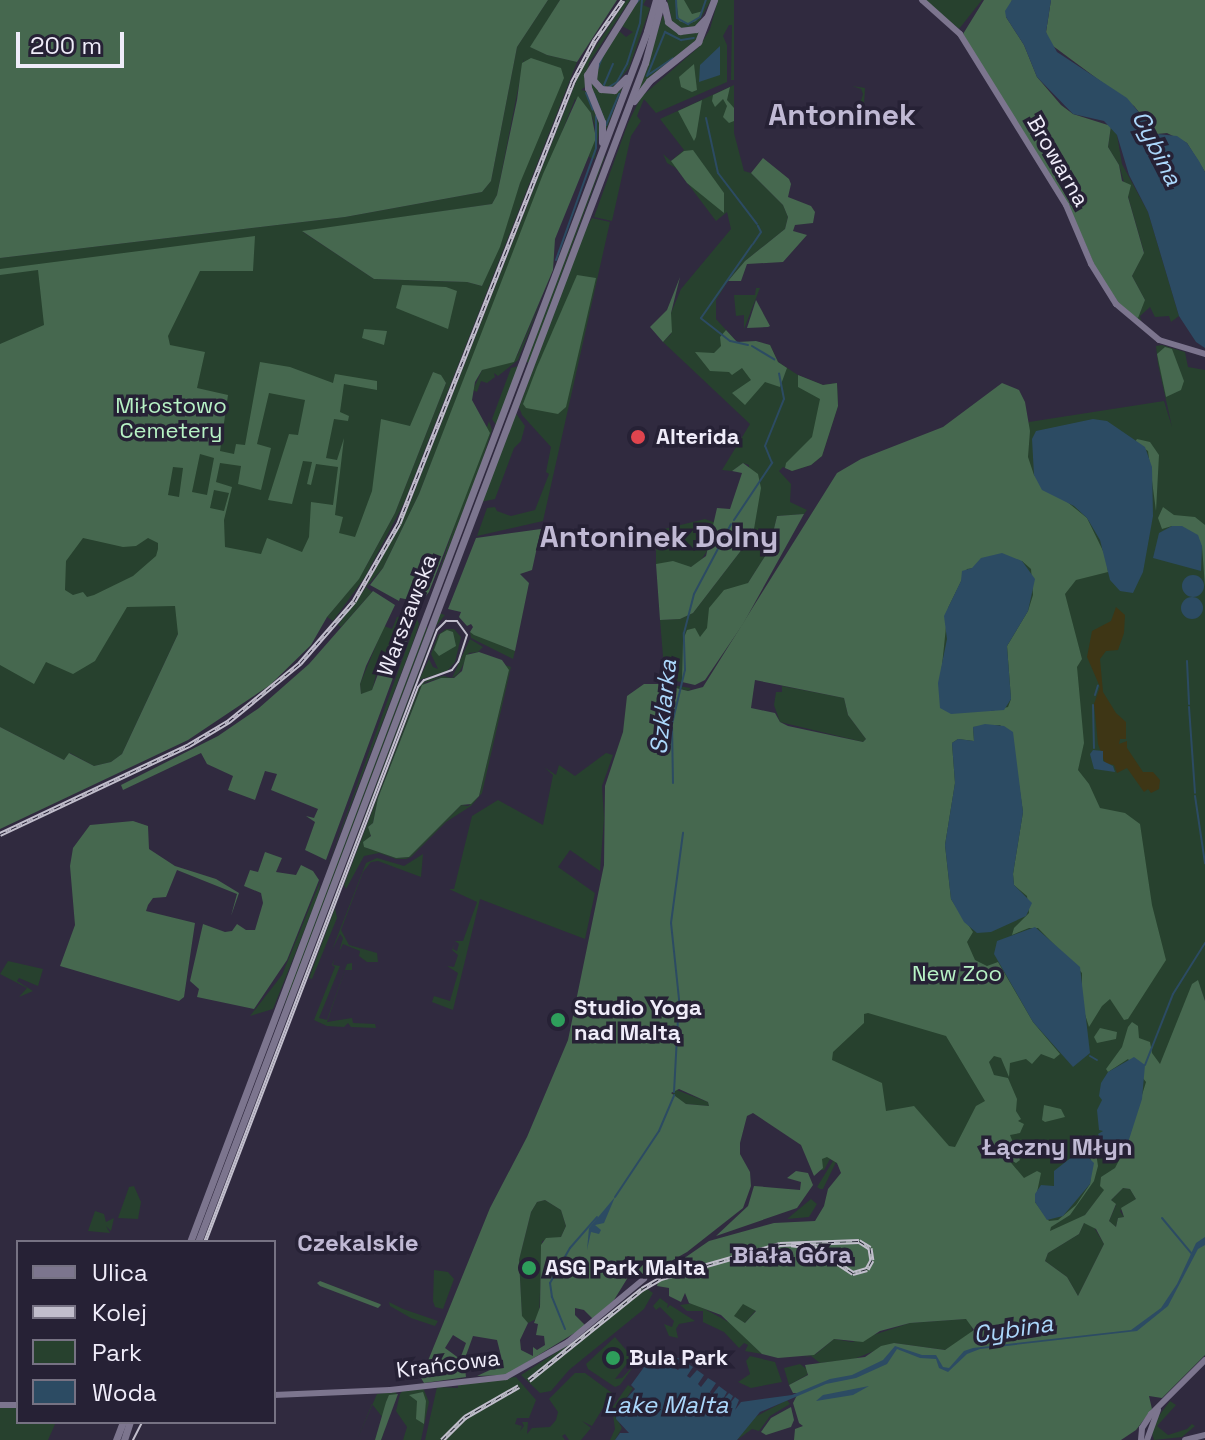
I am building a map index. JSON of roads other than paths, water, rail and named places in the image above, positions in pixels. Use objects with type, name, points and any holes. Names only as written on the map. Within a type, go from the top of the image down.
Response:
[{"type":"main road","points":[[596,168],[603,128],[586,80],[590,65],[634,0]]},
{"type":"main road","name":"Warszawska","points":[[199,1240],[477,507],[656,0]]},
{"type":"main road","points":[[663,0],[668,22],[683,32],[699,28],[710,11]]},
{"type":"main road","name":"Warszawska","points":[[191,1240],[470,500],[623,120],[651,45],[663,0]]},
{"type":"main road","points":[[623,120],[649,81],[694,47],[706,27],[714,0]]},
{"type":"main road","points":[[602,47],[593,74],[599,89],[617,88],[634,66]]},
{"type":"main road","points":[[470,500],[477,507]]},
{"type":"street","name":"Browarna","points":[[922,0],[960,34],[1066,205],[1093,269],[1119,307],[1159,340],[1205,354]]},
{"type":"street","name":"Krańcowa","points":[[276,1395],[390,1390],[506,1377],[568,1342],[644,1279]]},
{"type":"street","points":[[1141,1440],[1142,1428],[1151,1414],[1205,1360]]},
{"type":"street","points":[[1147,1440],[1159,1410],[1205,1360]]},
{"type":"street","points":[[1185,1440],[1205,1435]]},
{"type":"water","name":"Cybina","points":[[1012,0],[1051,0],[1046,32],[1057,52],[1127,98],[1157,134],[1177,136],[1187,143],[1199,161],[1205,172],[1205,348],[1196,342],[1179,316],[1148,212],[1129,175],[1117,135],[1104,121],[1073,114],[1037,77],[1024,45],[1006,17],[1005,11]]},
{"type":"water","points":[[720,46],[720,75],[699,82],[700,65]]},
{"type":"water","points":[[1093,419],[1107,421],[1145,447],[1152,467],[1153,516],[1143,572],[1133,593],[1120,591],[1110,580],[1100,540],[1087,518],[1074,506],[1042,490],[1034,475],[1032,439],[1036,431]]},
{"type":"water","points":[[1172,526],[1182,526],[1198,535],[1202,546],[1201,571],[1153,558],[1159,533]]},
{"type":"water","points":[[1002,553],[1022,561],[1035,579],[1028,611],[1007,646],[1011,699],[1004,710],[951,714],[940,708],[938,683],[947,639],[944,616],[961,581],[962,571],[972,568],[981,558]]},
{"type":"water","points":[[1193,575],[1201,578],[1204,586],[1201,594],[1193,597],[1185,594],[1182,586],[1185,578]]},
{"type":"water","points":[[1188,597],[1196,597],[1203,608],[1196,619],[1188,619],[1181,612],[1181,604]]},
{"type":"water","points":[[985,724],[1004,726],[1013,732],[1023,812],[1014,885],[1032,903],[1026,916],[991,932],[977,933],[964,922],[951,899],[945,845],[955,783],[952,743],[958,739],[974,741],[973,727]]},
{"type":"water","points":[[1093,750],[1103,751],[1103,761],[1113,766],[1115,772],[1094,769],[1090,754]]},
{"type":"water","points":[[1035,927],[1080,967],[1090,1053],[1073,1067],[1033,1022],[994,954],[997,941]]},
{"type":"water","points":[[1134,1057],[1145,1065],[1142,1099],[1125,1152],[1112,1157],[1110,1146],[1098,1134],[1103,1131],[1099,1130],[1097,1110],[1102,1100],[1099,1096],[1101,1083],[1108,1072]]},
{"type":"water","points":[[1087,1145],[1094,1150],[1089,1158],[1094,1163],[1090,1184],[1063,1216],[1047,1220],[1035,1202],[1035,1194],[1041,1185],[1054,1186],[1054,1171]]},
{"type":"water","points":[[615,1197],[604,1223],[595,1225],[601,1230],[599,1234],[591,1232],[587,1250],[589,1228]]},
{"type":"water","name":"Lake Malta","points":[[1205,1237],[1205,1245],[1198,1249],[1168,1306],[1137,1331],[980,1349],[967,1354],[948,1372],[939,1368],[936,1359],[920,1358],[897,1349],[887,1364],[856,1378],[826,1384],[760,1412],[737,1440],[615,1440],[620,1433],[629,1433],[616,1419],[617,1409],[635,1389],[631,1385],[647,1363],[652,1366],[649,1363],[659,1354],[682,1359],[675,1368],[678,1370],[685,1362],[693,1367],[687,1376],[690,1378],[697,1370],[704,1375],[698,1384],[701,1387],[708,1378],[716,1383],[710,1392],[712,1395],[719,1386],[727,1392],[722,1401],[729,1393],[733,1396],[728,1406],[735,1397],[739,1400],[735,1410],[741,1402],[792,1395],[830,1379],[852,1375],[883,1360],[895,1346],[922,1355],[936,1355],[943,1367],[949,1368],[964,1351],[973,1348],[1131,1330],[1161,1308],[1177,1284],[1196,1243]]},
{"type":"water","points":[[869,1386],[853,1395],[816,1401],[823,1395]]},
{"type":"waterway","points":[[634,5],[639,0]]},
{"type":"waterway","points":[[609,87],[617,82],[627,64],[640,23],[642,0]]},
{"type":"waterway","points":[[676,0],[677,18],[688,24],[700,17],[706,0]]},
{"type":"waterway","points":[[647,76],[665,32],[681,40],[694,38]]},
{"type":"waterway","points":[[598,68],[603,55]]},
{"type":"waterway","points":[[648,75],[673,58]]},
{"type":"waterway","points":[[604,85],[613,64]]},
{"type":"waterway","points":[[586,93],[593,110]]},
{"type":"waterway","points":[[594,94],[606,125],[619,94]]},
{"type":"waterway","points":[[556,260],[596,148],[596,116]]},
{"type":"waterway","name":"Szklarka","points":[[706,118],[718,173],[757,224]]},
{"type":"waterway","name":"Szklarka","points":[[753,244],[761,232],[758,226]]},
{"type":"waterway","name":"Szklarka","points":[[748,345],[730,341],[701,318],[752,245]]},
{"type":"waterway","name":"Szklarka","points":[[752,346],[774,359]]},
{"type":"waterway","name":"Szklarka","points":[[734,520],[772,463],[765,446],[784,399],[779,373]]},
{"type":"waterway","name":"Szklarka","points":[[673,783],[672,724],[685,670],[684,633],[694,594],[731,524]]},
{"type":"waterway","points":[[1187,661],[1189,704]]},
{"type":"waterway","points":[[1095,695],[1098,685]]},
{"type":"waterway","points":[[1093,705],[1094,748]]},
{"type":"waterway","points":[[1189,707],[1195,793]]},
{"type":"waterway","points":[[1195,796],[1205,863]]},
{"type":"waterway","name":"Szklarka","points":[[674,1092],[679,999],[671,923],[683,833]]},
{"type":"waterway","points":[[1145,1065],[1173,994],[1205,943]]},
{"type":"waterway","points":[[1090,1056],[1097,1060]]},
{"type":"waterway","name":"Szklarka","points":[[615,1197],[659,1131],[674,1095]]},
{"type":"waterway","name":"Szklarka","points":[[565,1329],[552,1297],[550,1283],[570,1248],[597,1217]]},
{"type":"waterway","points":[[1162,1218],[1192,1254]]},
{"type":"tram line","points":[[205,1240],[437,630],[446,621],[457,621],[467,635],[458,662],[452,670],[424,680],[418,687],[207,1240]]},
{"type":"tram line","points":[[133,1440],[141,1424]]},
{"type":"railway","points":[[0,834],[189,745],[229,721],[300,663],[354,601],[399,523],[572,83],[595,40],[623,0]]},
{"type":"railway","points":[[529,1380],[642,1289],[661,1278],[780,1244],[859,1241],[870,1248],[872,1260],[867,1269],[853,1273],[814,1247],[791,1244]]},
{"type":"railway","points":[[442,1440],[465,1417],[519,1386]]},
{"type":"place","name":"Alterida","points":[[638,437]]},
{"type":"place","name":"Studio Yoga nad Maltą","points":[[558,1020]]},
{"type":"place","name":"ASG Park Malta","points":[[529,1268]]},
{"type":"place","name":"Bula Park","points":[[613,1358]]},
{"type":"district","name":"Antoninek","points":[[842,115]]},
{"type":"district","name":"Antoninek Dolny","points":[[659,537]]},
{"type":"district","name":"Łączny Młyn","points":[[1057,1147]]},
{"type":"district","name":"Czekalskie","points":[[358,1243]]},
{"type":"district","name":"Biała Góra","points":[[792,1255]]},
{"type":"park label","name":"Miłostowo Cemetery","points":[[171,418]]},
{"type":"park label","name":"New Zoo","points":[[957,974]]}]
